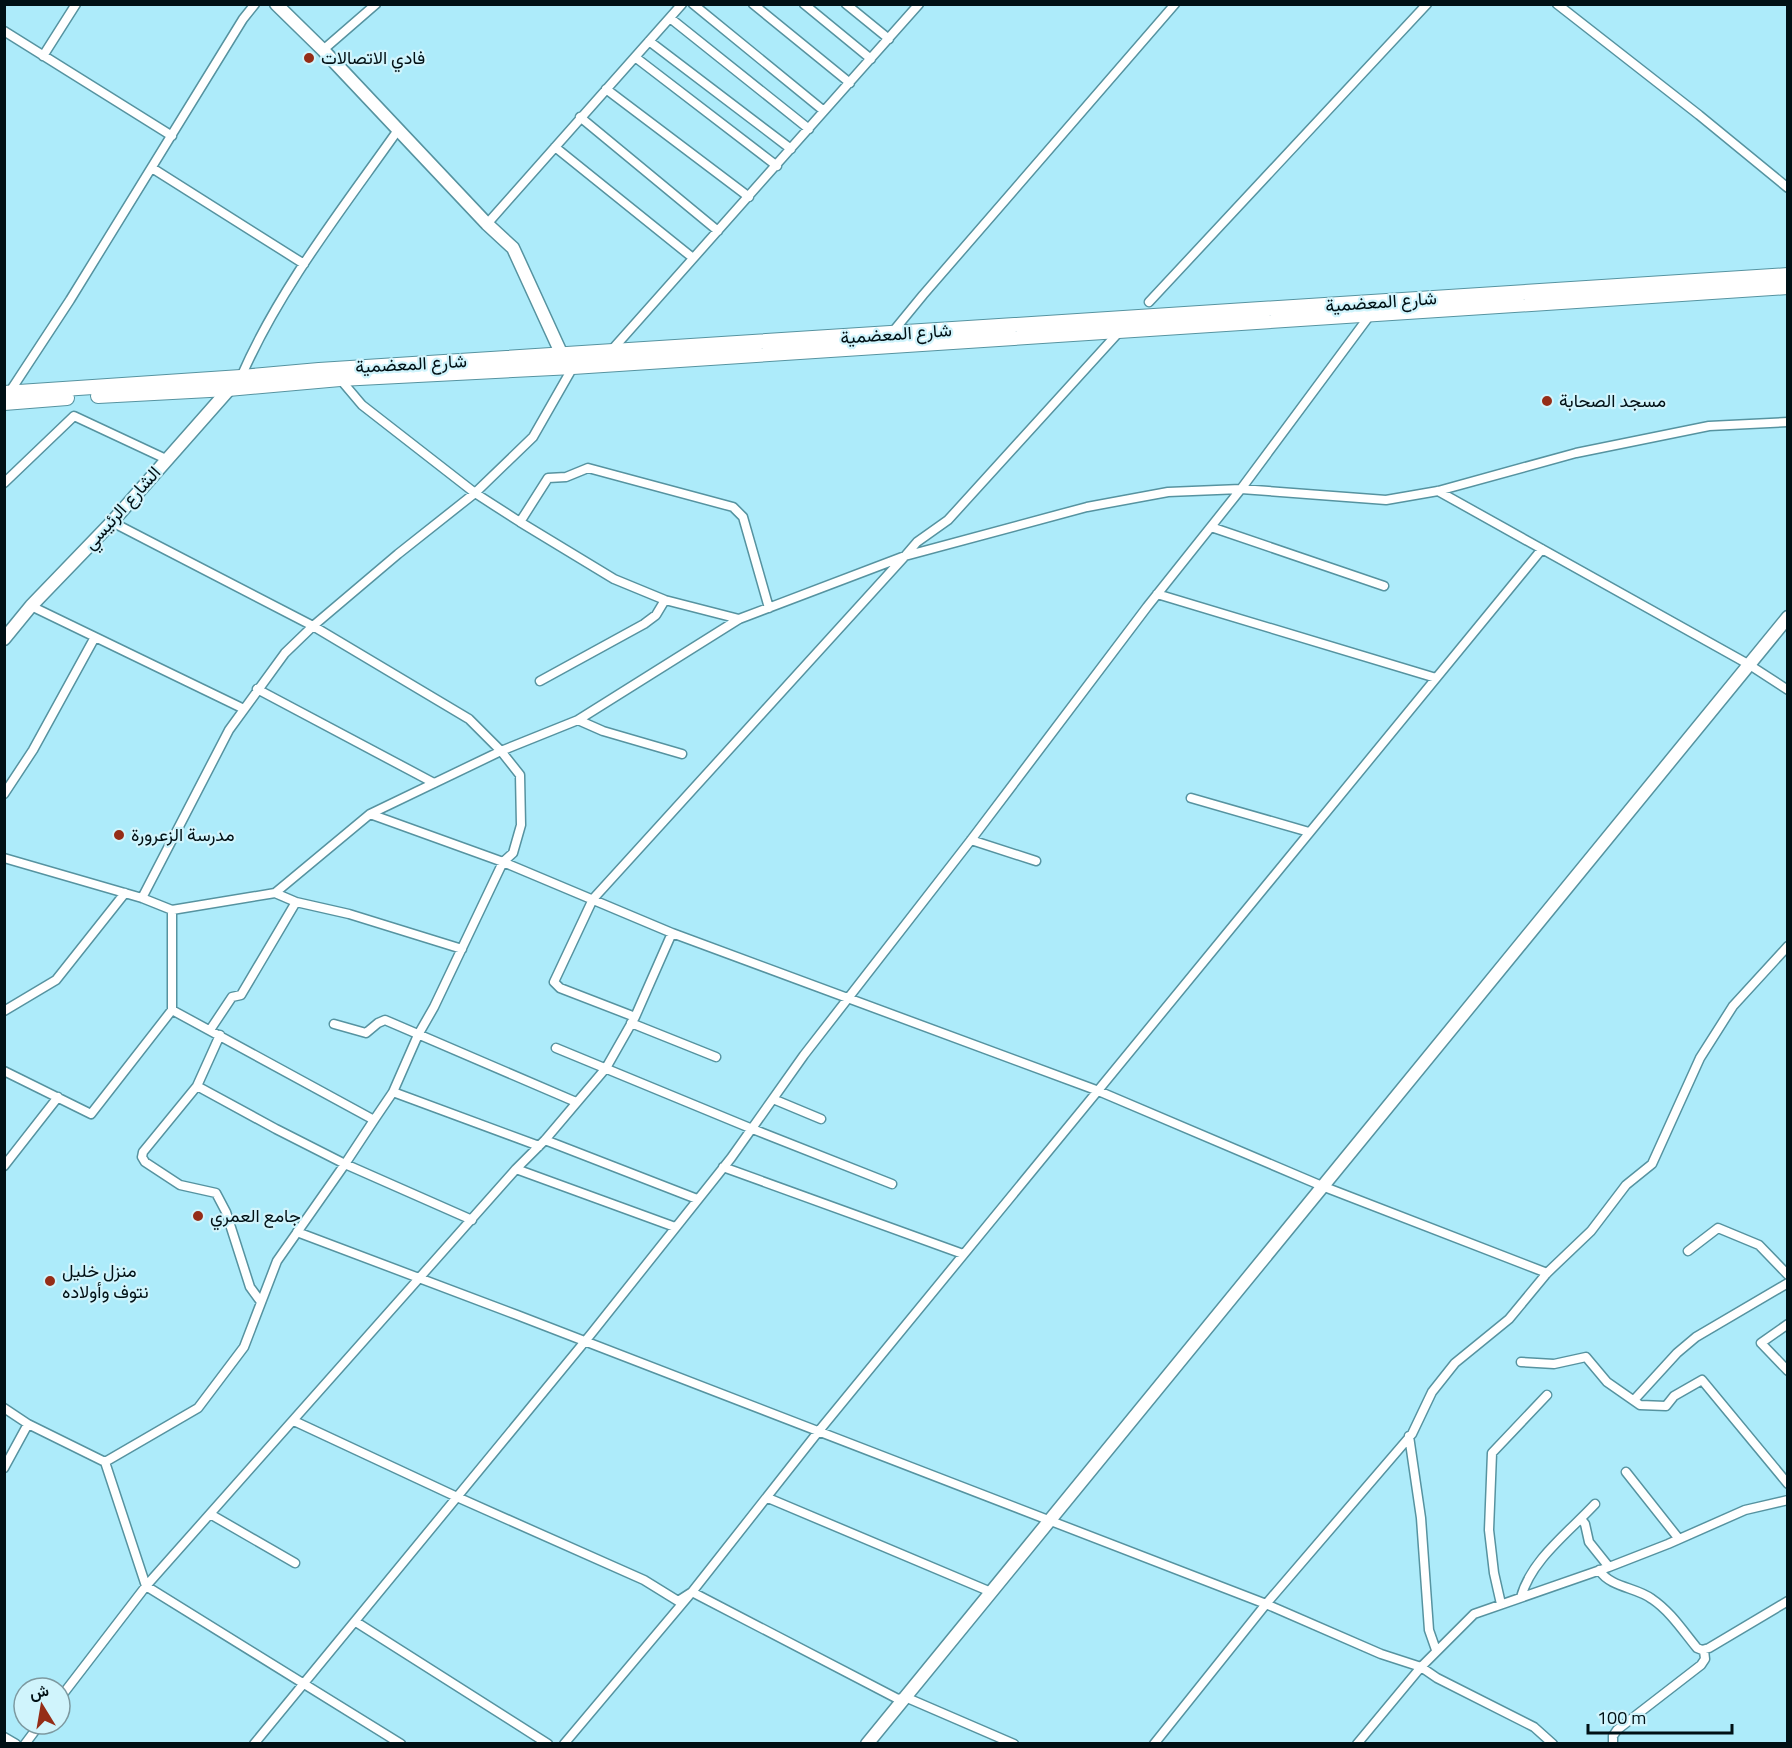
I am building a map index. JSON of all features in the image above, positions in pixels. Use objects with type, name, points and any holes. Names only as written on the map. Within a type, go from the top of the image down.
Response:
[{"type":"main road","points":[[276,4],[513,248],[562,355]]},
{"type":"main road","name":"شارع المعضمية","points":[[6,396],[228,389],[320,375],[340,379],[573,367],[1370,315],[1393,308],[1788,275]]},
{"type":"main road","name":"شارع المعضمية","points":[[6,396],[241,377],[320,375],[562,355],[891,334],[1788,287]]},
{"type":"main road","name":"الشارع الرئيسي","points":[[4,639],[31,606],[112,522],[241,377]]},
{"type":"main road","points":[[867,1743],[1676,756],[1788,616]]},
{"type":"street","points":[[44,56],[76,4]]},
{"type":"street","points":[[6,396],[70,300],[243,19],[255,4]]},
{"type":"street","points":[[323,50],[376,4]]},
{"type":"street","points":[[488,224],[682,4]]},
{"type":"street","points":[[693,4],[824,111]]},
{"type":"street","points":[[753,4],[850,83]]},
{"type":"street","points":[[804,4],[871,59]]},
{"type":"street","points":[[846,4],[889,39]]},
{"type":"street","points":[[609,352],[919,4]]},
{"type":"street","points":[[891,334],[1175,4]]},
{"type":"street","points":[[1149,302],[1427,4]]},
{"type":"street","points":[[1557,4],[1788,188]]},
{"type":"street","points":[[670,18],[809,129]]},
{"type":"street","points":[[4,31],[172,136]]},
{"type":"street","points":[[649,41],[791,149]]},
{"type":"street","points":[[635,57],[777,166]]},
{"type":"street","points":[[606,89],[749,197]]},
{"type":"street","points":[[580,117],[718,231]]},
{"type":"street","points":[[241,377],[252,351],[304,264],[398,130]]},
{"type":"street","points":[[555,147],[693,258]]},
{"type":"street","points":[[152,168],[304,264]]},
{"type":"street","points":[[254,1743],[356,1622],[585,1341],[723,1167],[750,1128],[972,840],[1157,594],[1241,489],[1370,315]]},
{"type":"street","points":[[716,1057],[560,988],[554,982],[593,899],[917,542],[948,520],[1119,332]]},
{"type":"street","points":[[142,898],[229,730],[285,653],[313,626],[398,554],[475,493],[533,437],[573,367]]},
{"type":"street","points":[[340,379],[362,405],[475,493],[614,579],[665,600],[739,619]]},
{"type":"street","points":[[4,483],[74,416],[166,459]]},
{"type":"street","points":[[4,858],[142,898],[172,910],[275,892],[370,814],[501,751],[578,720],[739,619],[905,556],[1087,507],[1168,492],[1241,489],[1386,500],[1438,491],[1576,453],[1709,426],[1788,422]]},
{"type":"street","points":[[520,522],[548,478],[566,477],[588,468],[733,507],[743,517],[769,608]]},
{"type":"street","points":[[1438,491],[1748,664],[1788,690]]},
{"type":"street","points":[[105,1462],[198,1408],[244,1347],[278,1261],[393,1092],[418,1035],[434,1007],[503,862],[513,853],[521,825],[520,775],[501,751],[469,719],[313,626],[112,522]]},
{"type":"street","points":[[1211,527],[1384,586]]},
{"type":"street","points":[[564,1743],[692,1592],[818,1432],[1096,1090],[1542,549]]},
{"type":"street","points":[[1157,594],[1436,678]]},
{"type":"street","points":[[540,681],[644,624],[656,615],[665,600]]},
{"type":"street","points":[[31,606],[244,708]]},
{"type":"street","points":[[4,794],[33,750],[95,637]]},
{"type":"street","points":[[257,689],[434,783]]},
{"type":"street","points":[[578,720],[603,731],[682,754]]},
{"type":"street","points":[[1191,798],[1309,832]]},
{"type":"street","points":[[370,814],[503,862],[672,933],[1096,1090],[1322,1186],[1547,1273]]},
{"type":"street","points":[[972,840],[1036,861]]},
{"type":"street","points":[[275,892],[296,902],[349,914],[462,949]]},
{"type":"street","points":[[4,1011],[56,980],[125,893]]},
{"type":"street","points":[[210,1030],[232,997],[241,995],[296,902]]},
{"type":"street","points":[[4,1071],[91,1114],[172,1010],[172,910]]},
{"type":"street","points":[[72,1682],[146,1586],[516,1169],[542,1143],[606,1068],[633,1020],[672,933]]},
{"type":"street","points":[[1154,1743],[1266,1604],[1409,1436],[1432,1392],[1455,1363],[1509,1318],[1547,1273],[1591,1232],[1626,1185],[1652,1164],[1700,1058],[1733,1006],[1788,946]]},
{"type":"street","points":[[172,1010],[374,1120]]},
{"type":"street","points":[[334,1024],[366,1033],[378,1023],[386,1020],[576,1102]]},
{"type":"street","points":[[220,1035],[197,1086],[143,1152],[142,1157],[145,1162],[180,1185],[216,1193],[226,1212],[250,1287],[261,1302]]},
{"type":"street","points":[[556,1048],[892,1184]]},
{"type":"street","points":[[197,1086],[345,1164],[472,1220]]},
{"type":"street","points":[[393,1092],[697,1199]]},
{"type":"street","points":[[4,1166],[58,1098]]},
{"type":"street","points":[[773,1099],[821,1119]]},
{"type":"street","points":[[723,1167],[963,1254]]},
{"type":"street","points":[[516,1169],[675,1227]]},
{"type":"street","points":[[1688,1251],[1718,1228],[1759,1245],[1788,1275]]},
{"type":"street","points":[[297,1233],[421,1278],[1266,1604],[1381,1654],[1421,1666],[1437,1678],[1534,1727],[1553,1743]]},
{"type":"street","points":[[1634,1400],[1677,1353],[1696,1337],[1788,1283]]},
{"type":"street","points":[[1788,1324],[1761,1343],[1788,1371]]},
{"type":"street","points":[[1521,1362],[1554,1364],[1586,1357],[1607,1382],[1640,1405],[1666,1406],[1674,1396],[1702,1380],[1788,1484]]},
{"type":"street","points":[[1501,1604],[1494,1573],[1489,1530],[1492,1453],[1547,1395]]},
{"type":"street","points":[[4,1408],[28,1424],[105,1462],[146,1586],[401,1743]]},
{"type":"street","points":[[294,1421],[644,1580],[678,1600],[692,1592]]},
{"type":"street","points":[[4,1468],[28,1424]]},
{"type":"street","points":[[1409,1436],[1422,1518],[1429,1630],[1436,1650]]},
{"type":"street","points":[[1626,1472],[1679,1539]]},
{"type":"street","points":[[768,1498],[991,1592]]},
{"type":"street","points":[[1358,1743],[1421,1666],[1474,1614],[1608,1567],[1745,1510],[1788,1500]]},
{"type":"street","points":[[1521,1597],[1524,1584],[1545,1555],[1595,1504]]},
{"type":"street","points":[[210,1514],[295,1563]]},
{"type":"street","points":[[1581,1519],[1585,1524],[1589,1542],[1608,1567]]},
{"type":"street","points":[[1599,1570],[1607,1580],[1651,1598],[1663,1608],[1697,1648],[1704,1650],[1788,1601]]},
{"type":"street","points":[[692,1592],[898,1699],[905,1697],[1014,1743]]},
{"type":"street","points":[[356,1622],[548,1743]]},
{"type":"street","points":[[1613,1743],[1613,1736],[1617,1730],[1701,1665],[1705,1659],[1704,1650]]},
{"type":"street","points":[[4,1737],[16,1743]]},
{"type":"place","name":"فادي الاتصالات","points":[[309,58]]},
{"type":"place","name":"مسجد الصحابة","points":[[1547,401]]},
{"type":"place","name":"مدرسة الزعرورة","points":[[119,835]]},
{"type":"place","name":"جامع العمري","points":[[198,1216]]},
{"type":"place","name":"منزل خليل نتوف وأولاده","points":[[50,1281]]}]
